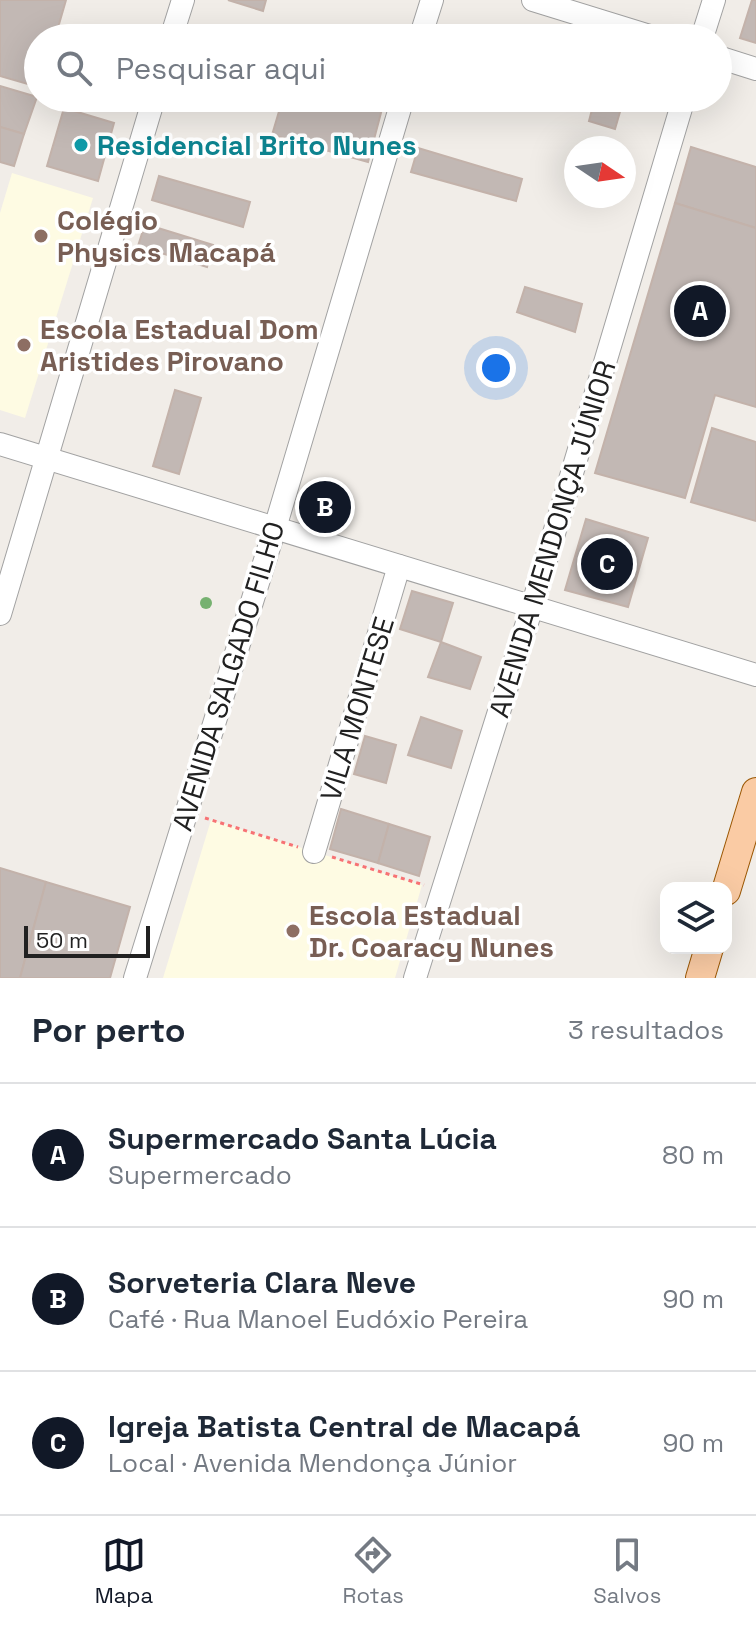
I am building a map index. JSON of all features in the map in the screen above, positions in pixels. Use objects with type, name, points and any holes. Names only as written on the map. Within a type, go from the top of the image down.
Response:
[{"type":"main road","points":[[729,882],[756,792]]},
{"type":"main road","points":[[700,978],[707,954]]},
{"type":"street","points":[[175,24],[183,0]]},
{"type":"street","points":[[424,24],[432,0]]},
{"type":"street","points":[[533,0],[611,24]]},
{"type":"street","points":[[706,24],[714,0]]},
{"type":"street","points":[[732,61],[756,69]]},
{"type":"street","points":[[0,614],[150,112]]},
{"type":"street","name":"AVENIDA SALGADO FILHO","points":[[135,978],[275,528],[399,112]]},
{"type":"street","name":"AVENIDA MENDONÇA JÚNIOR","points":[[415,978],[532,607],[680,112]]},
{"type":"street","points":[[0,444],[756,675]]},
{"type":"street","name":"VILA MONTESE","points":[[314,852],[399,566]]},
{"type":"shaded area","points":[[12,173],[93,198],[25,418],[0,410],[0,213]]},
{"type":"shaded area","name":"Escola Estadual Dr. Coaracy Nunes","points":[[211,820],[422,885],[395,978],[163,978]]},
{"type":"building","points":[[0,0],[66,0],[59,24],[24,24],[24,83],[0,76]]},
{"type":"building","points":[[228,0],[266,0],[263,11]]},
{"type":"building","points":[[752,0],[756,0],[756,43],[740,38]]},
{"type":"building","points":[[0,86],[24,93],[24,112],[32,112],[24,134],[0,127]]},
{"type":"building","name":"Residencial Brito Nunes","points":[[63,112],[77,112],[114,123],[98,181],[47,166]]},
{"type":"building","points":[[279,112],[381,112],[368,162],[272,135]]},
{"type":"building","points":[[591,112],[620,112],[615,129],[589,121]]},
{"type":"building","points":[[0,127],[24,134],[14,166],[0,162]]},
{"type":"building","points":[[691,147],[756,167],[756,228],[675,203]]},
{"type":"building","points":[[418,148],[522,179],[516,201],[411,172]]},
{"type":"building","points":[[159,176],[250,202],[243,227],[152,200]]},
{"type":"building","points":[[675,203],[756,228],[756,407],[715,395],[685,498],[595,473]]},
{"type":"building","points":[[145,224],[213,245],[207,267],[138,246]]},
{"type":"building","points":[[525,287],[582,304],[575,332],[517,312]]},
{"type":"building","points":[[175,390],[201,398],[179,474],[153,466]]},
{"type":"building","points":[[712,428],[756,442],[756,521],[691,502]]},
{"type":"building","points":[[586,519],[648,538],[628,607],[565,590]]},
{"type":"building","points":[[412,591],[453,603],[441,642],[400,629]]},
{"type":"building","points":[[441,642],[481,657],[470,689],[428,677]]},
{"type":"building","points":[[421,717],[462,731],[451,768],[408,755]]},
{"type":"building","points":[[365,736],[396,745],[386,783],[354,774]]},
{"type":"building","points":[[341,809],[389,824],[378,863],[330,849]]},
{"type":"building","points":[[389,824],[430,837],[419,876],[378,863]]},
{"type":"building","points":[[0,868],[46,882],[20,978],[0,978]]},
{"type":"building","points":[[46,882],[130,907],[110,978],[20,978]]},
{"type":"place","name":"Residencial Brito Nunes","points":[[81,145]]},
{"type":"place","name":"Colégio Physics Macapá","points":[[41,236]]},
{"type":"place","name":"Supermercado Santa Lúcia","points":[[700,311]]},
{"type":"place","name":"Escola Estadual Dom Aristides Pirovano","points":[[24,345]]},
{"type":"place","name":"Sorveteria Clara Neve","points":[[325,507]]},
{"type":"place","name":"Igreja Batista Central de Macapá","points":[[607,564]]},
{"type":"place","name":"Escola Estadual Dr. Coaracy Nunes","points":[[293,931]]}]
